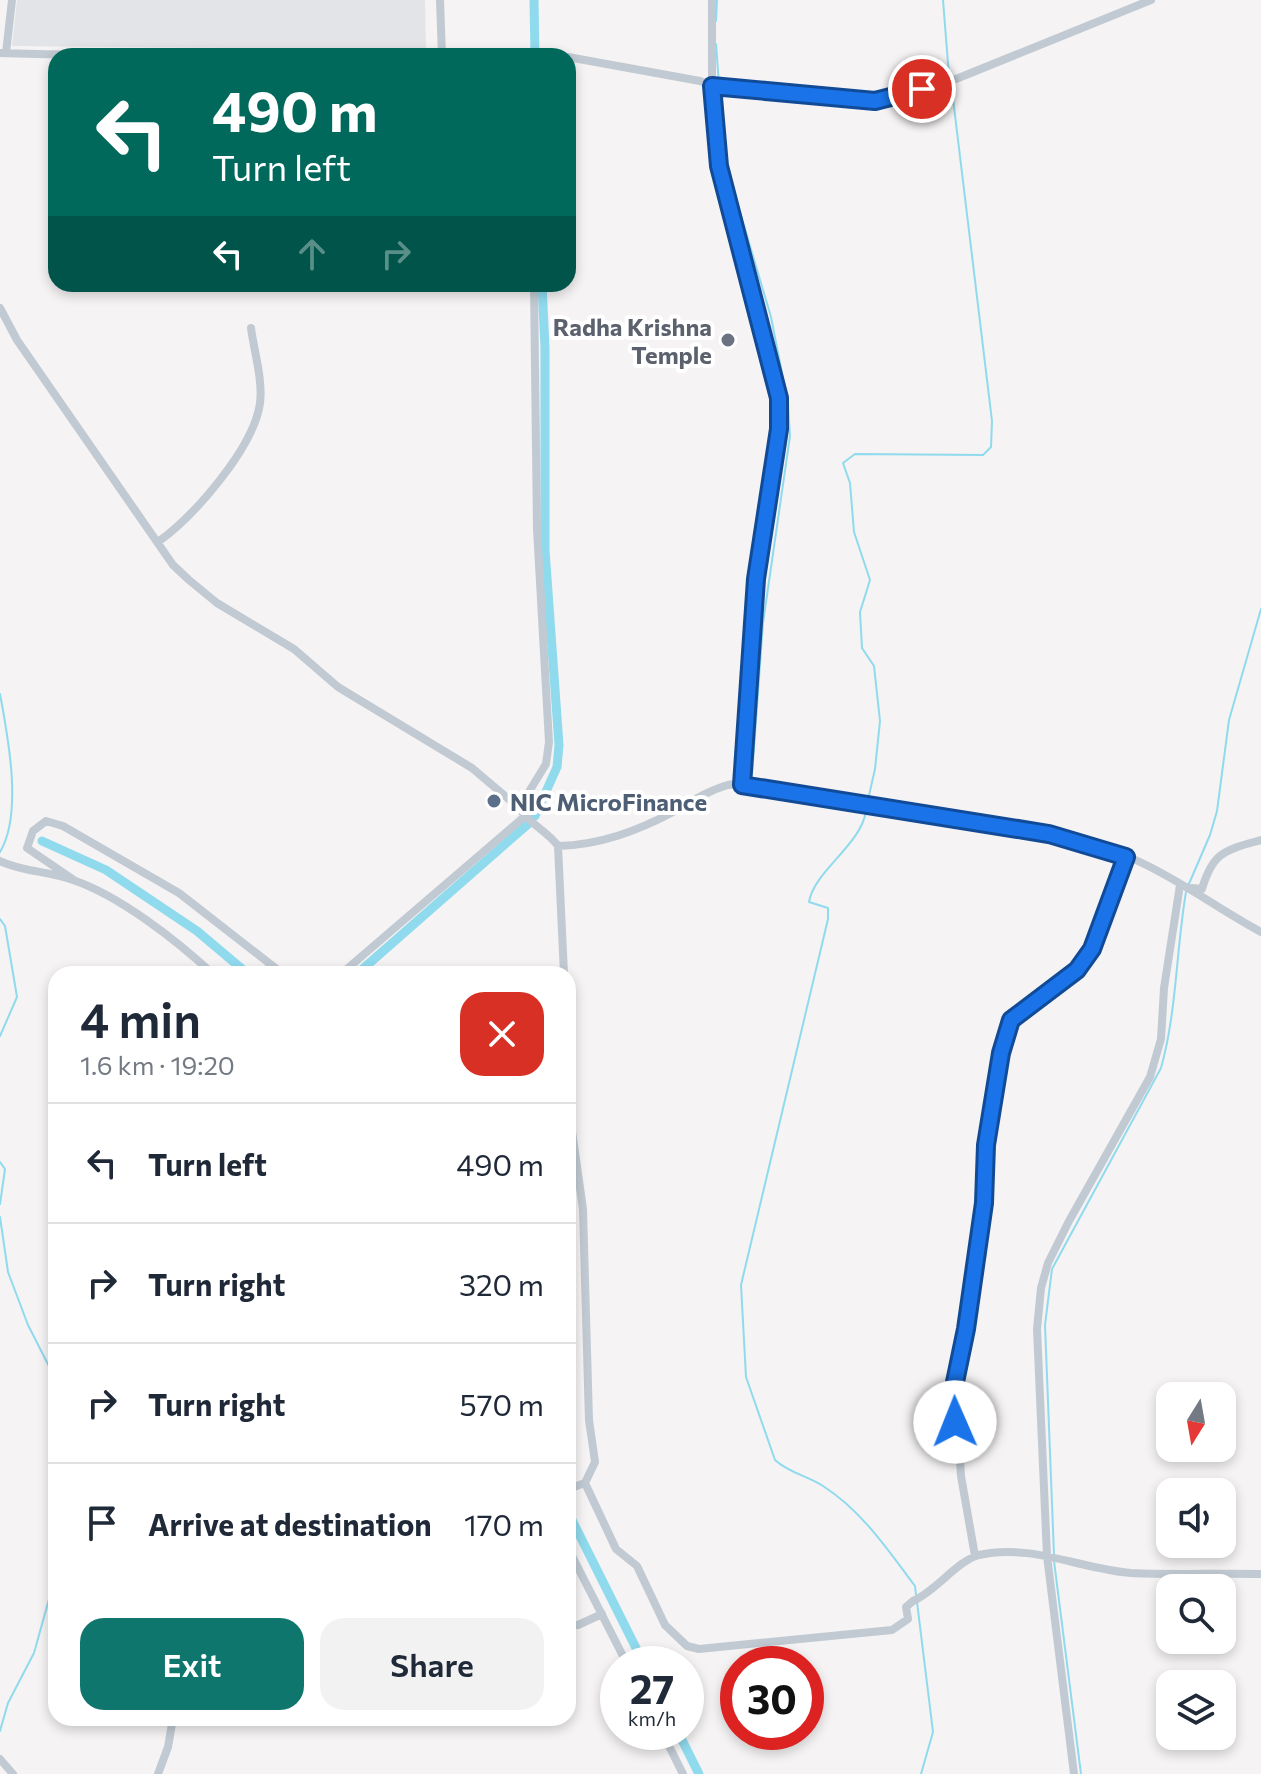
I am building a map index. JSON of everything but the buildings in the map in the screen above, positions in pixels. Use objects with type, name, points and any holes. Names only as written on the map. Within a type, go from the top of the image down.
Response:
[{"type":"street","points":[[12,0],[3,53],[48,54]]},
{"type":"street","points":[[440,0],[442,48]]},
{"type":"street","points":[[712,0],[719,166],[779,398],[779,429],[756,579],[742,785]]},
{"type":"street","points":[[576,58],[700,81],[717,88],[875,101],[956,79],[1151,0]]},
{"type":"street","points":[[519,808],[546,764],[549,742],[537,529],[534,292]]},
{"type":"street","points":[[0,308],[17,340],[173,565],[217,603],[294,649],[338,687],[472,768],[519,808],[524,817],[548,833],[558,846],[564,966]]},
{"type":"street","points":[[158,542],[197,509],[217,485],[255,419],[260,386],[251,328]]},
{"type":"street","points":[[558,846],[580,846],[624,835],[730,784],[1049,834],[1126,857],[1191,888],[1202,889],[1213,861],[1224,851],[1261,840]]},
{"type":"street","points":[[350,966],[524,817]]},
{"type":"street","points":[[204,966],[135,913],[74,880],[27,848],[33,831],[46,821],[77,833],[179,893],[273,966]]},
{"type":"street","points":[[975,1556],[961,1476],[955,1382],[984,1203],[986,1145],[1001,1053],[1011,1020],[1077,970],[1092,949],[1126,857]]},
{"type":"street","points":[[0,861],[74,880]]},
{"type":"street","points":[[1074,1774],[1052,1557],[1037,1329],[1041,1288],[1048,1263],[1069,1221],[1150,1077],[1161,1039],[1164,988],[1180,885]]},
{"type":"street","points":[[1191,888],[1216,907],[1261,932]]},
{"type":"street","points":[[576,1159],[583,1209],[589,1420],[595,1462],[576,1486],[616,1549],[637,1566],[665,1625],[687,1646],[699,1649],[892,1630],[908,1619],[906,1607],[975,1556],[1018,1553],[1131,1573],[1261,1574]]},
{"type":"street","points":[[576,1564],[618,1646]]},
{"type":"street","points":[[576,1625],[602,1614]]},
{"type":"street","points":[[158,1774],[172,1726]]},
{"type":"street","points":[[671,1750],[683,1774]]},
{"type":"street","points":[[0,1759],[13,1774]]},
{"type":"shaded area","points":[[17,0],[425,0],[426,48],[12,46]]},
{"type":"waterway","points":[[534,0],[535,48]]},
{"type":"waterway","points":[[716,21],[717,0]]},
{"type":"waterway","points":[[943,0],[949,76]]},
{"type":"waterway","points":[[716,44],[719,85]]},
{"type":"waterway","points":[[867,804],[875,769],[880,721],[874,666],[862,648],[860,612],[870,580],[854,532],[850,483],[843,463],[855,454],[983,455],[991,447],[992,421],[951,82]]},
{"type":"waterway","points":[[719,91],[721,148],[771,317],[788,404],[790,436],[763,623],[752,775]]},
{"type":"waterway","points":[[535,816],[557,767],[559,745],[545,550],[542,292]]},
{"type":"waterway","points":[[1188,886],[1217,811],[1229,720],[1261,609]]},
{"type":"waterway","points":[[0,694],[12,775],[11,817],[0,852]]},
{"type":"waterway","points":[[866,811],[856,835],[819,879],[809,902],[828,908],[828,919],[741,1285],[746,1377],[775,1460],[823,1486],[850,1507],[895,1559],[915,1586],[916,1595]]},
{"type":"waterway","points":[[366,966],[528,824]]},
{"type":"waterway","points":[[42,841],[106,870],[197,931],[239,966]]},
{"type":"waterway","points":[[1054,1554],[1045,1325],[1052,1269],[1161,1068],[1170,1025],[1186,892]]},
{"type":"waterway","points":[[0,919],[5,926],[17,997],[0,1036]]},
{"type":"waterway","points":[[0,1162],[5,1169],[0,1204]]},
{"type":"waterway","points":[[0,1217],[8,1272],[28,1325],[48,1364]]},
{"type":"waterway","points":[[576,1528],[635,1646]]},
{"type":"waterway","points":[[1054,1561],[1081,1774]]},
{"type":"waterway","points":[[917,1602],[933,1732],[921,1774]]},
{"type":"waterway","points":[[0,1731],[8,1703],[34,1653],[48,1603]]},
{"type":"waterway","points":[[687,1750],[699,1774]]},
{"type":"place","name":"Radha Krishna Temple","points":[[728,340]]},
{"type":"place","name":"NIC MicroFinance","points":[[494,801]]},
{"type":"route","points":[[922,89],[875,101],[712,86],[719,166],[779,398],[779,429],[756,579],[742,785],[752,784],[862,806],[1049,834],[1126,857],[1092,949],[1077,970],[1011,1020],[1001,1053],[986,1145],[984,1203],[955,1382],[955,1422]]}]
